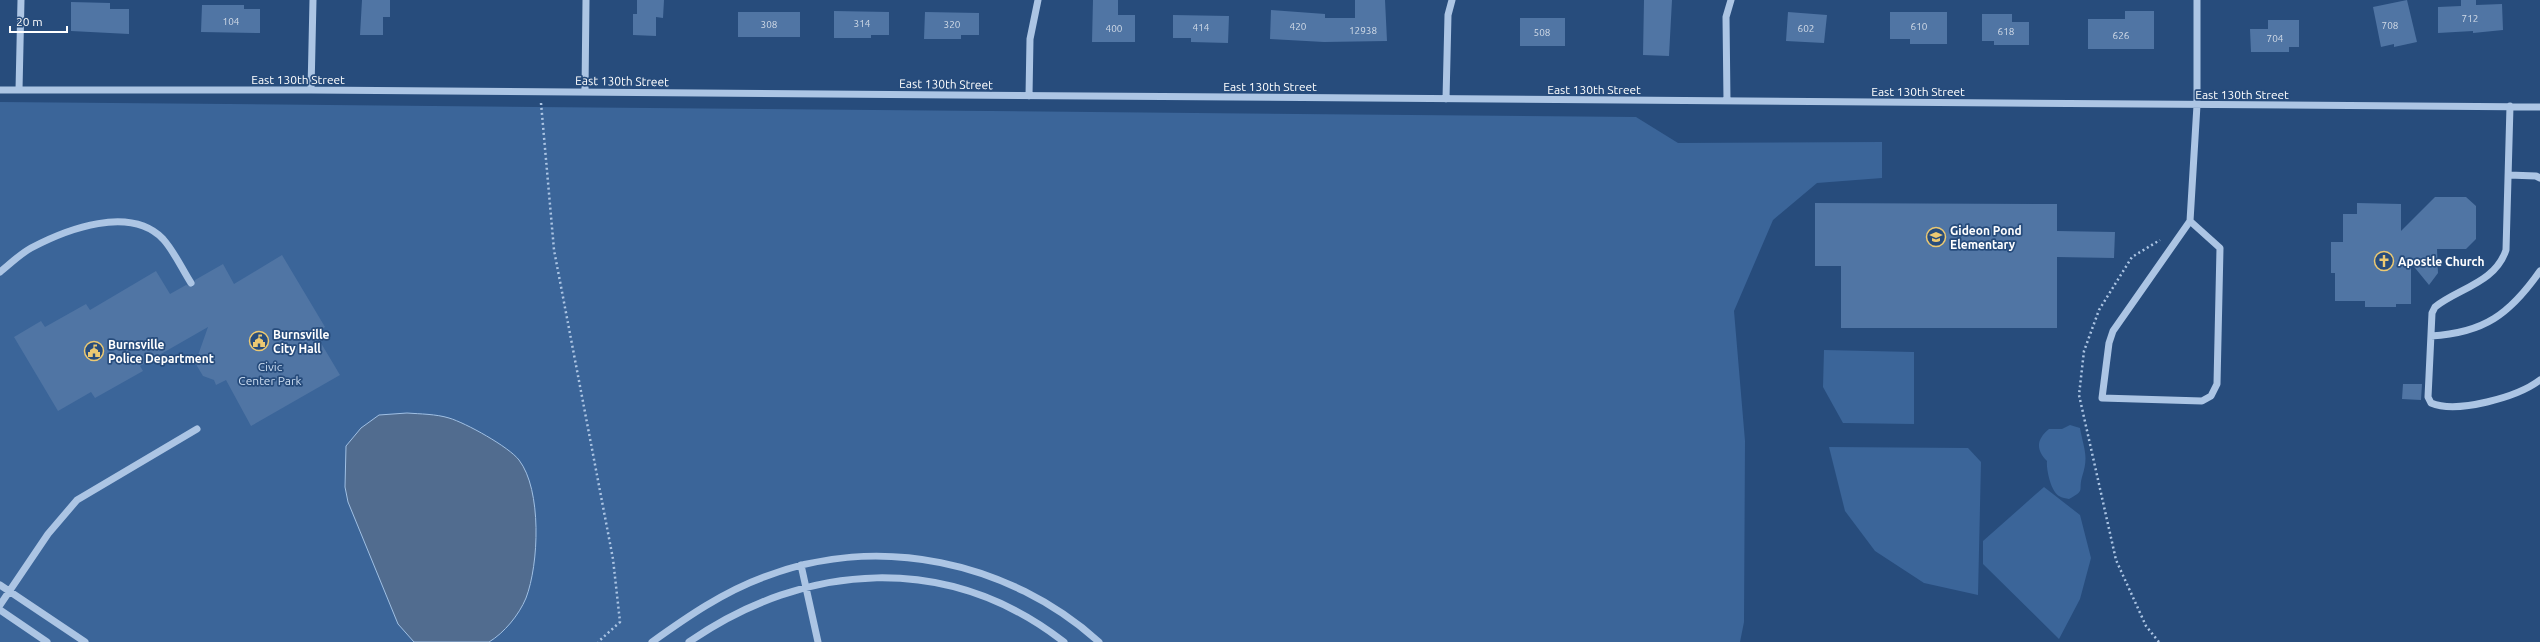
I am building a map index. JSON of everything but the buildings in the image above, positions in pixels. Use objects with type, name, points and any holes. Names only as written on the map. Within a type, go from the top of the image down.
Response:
[{"type":"street","points":[[19,90],[21,0]]},
{"type":"street","points":[[311,90],[313,0]]},
{"type":"street","points":[[585,91],[586,0]]},
{"type":"street","points":[[1029,96],[1030,39],[1038,0]]},
{"type":"street","points":[[1446,99],[1448,15],[1452,0]]},
{"type":"street","points":[[1726,101],[1726,17],[1732,0]]},
{"type":"street","points":[[2190,221],[2220,248],[2217,384],[2211,396],[2202,401],[2102,398],[2109,343],[2113,331],[2190,221],[2197,105],[2197,0]]},
{"type":"street","name":"East 130th Street","points":[[0,90],[585,91],[2197,105],[2540,106]]},
{"type":"street","points":[[2510,106],[2508,236],[2502,261],[2476,285],[2435,307],[2432,313],[2428,397],[2431,403],[2438,406],[2448,407],[2497,400],[2516,395],[2540,380]]},
{"type":"street","points":[[2509,175],[2536,176],[2540,178]]},
{"type":"street","points":[[0,272],[30,248],[93,224],[118,220],[144,226],[163,239],[190,282]]},
{"type":"street","points":[[2431,336],[2470,330],[2491,322],[2511,307],[2540,271]]},
{"type":"street","points":[[0,605],[48,534],[78,500],[198,429]]},
{"type":"street","points":[[652,642],[703,606],[764,577],[801,565],[870,556],[924,559],[953,565],[980,573],[1030,594],[1051,606],[1099,642]]},
{"type":"street","points":[[801,565],[818,642]]},
{"type":"street","points":[[689,642],[714,624],[771,597],[806,586],[871,578],[921,580],[948,586],[997,602],[1039,624],[1064,642]]},
{"type":"street","points":[[0,586],[9,590],[85,642]]},
{"type":"street","points":[[0,610],[47,642]]},
{"type":"path","points":[[540,91],[554,250],[613,559],[620,622],[598,642]]},
{"type":"path","points":[[2084,425],[2116,560],[2146,626],[2159,642]]},
{"type":"green space","name":"Civic Center Park","points":[[0,102],[1636,117],[1678,143],[1882,142],[1882,178],[1817,183],[1773,220],[1734,311],[1745,441],[1744,622],[1740,642],[0,642]]},
{"type":"green space","points":[[1824,350],[1914,352],[1914,424],[1843,423],[1823,387]]},
{"type":"green space","points":[[2070,425],[2080,428],[2084,448],[2085,464],[2080,492],[2069,499],[2063,498],[2056,494],[2051,485],[2047,469],[2047,461],[2043,457],[2039,444],[2042,437],[2049,429],[2062,429]]},
{"type":"green space","points":[[1829,447],[1968,448],[1981,462],[1978,595],[1924,583],[1875,551],[1845,511]]},
{"type":"green space","points":[[2044,487],[2080,515],[2091,558],[2080,599],[2059,639],[1983,564],[1983,541]]},
{"type":"shaded area","points":[[407,413],[428,414],[444,417],[466,425],[497,442],[519,460],[532,489],[535,508],[536,547],[530,584],[526,598],[515,617],[500,634],[489,642],[414,642],[398,624],[348,502],[345,487],[346,446],[361,428],[379,415]]},
{"type":"place","name":"Gideon Pond Elementary","points":[[1936,237]]},
{"type":"place","name":"Apostle Church","points":[[2384,261]]},
{"type":"place","name":"Burnsville City Hall","points":[[259,341]]},
{"type":"place","name":"Burnsville Police Department","points":[[94,351]]}]
